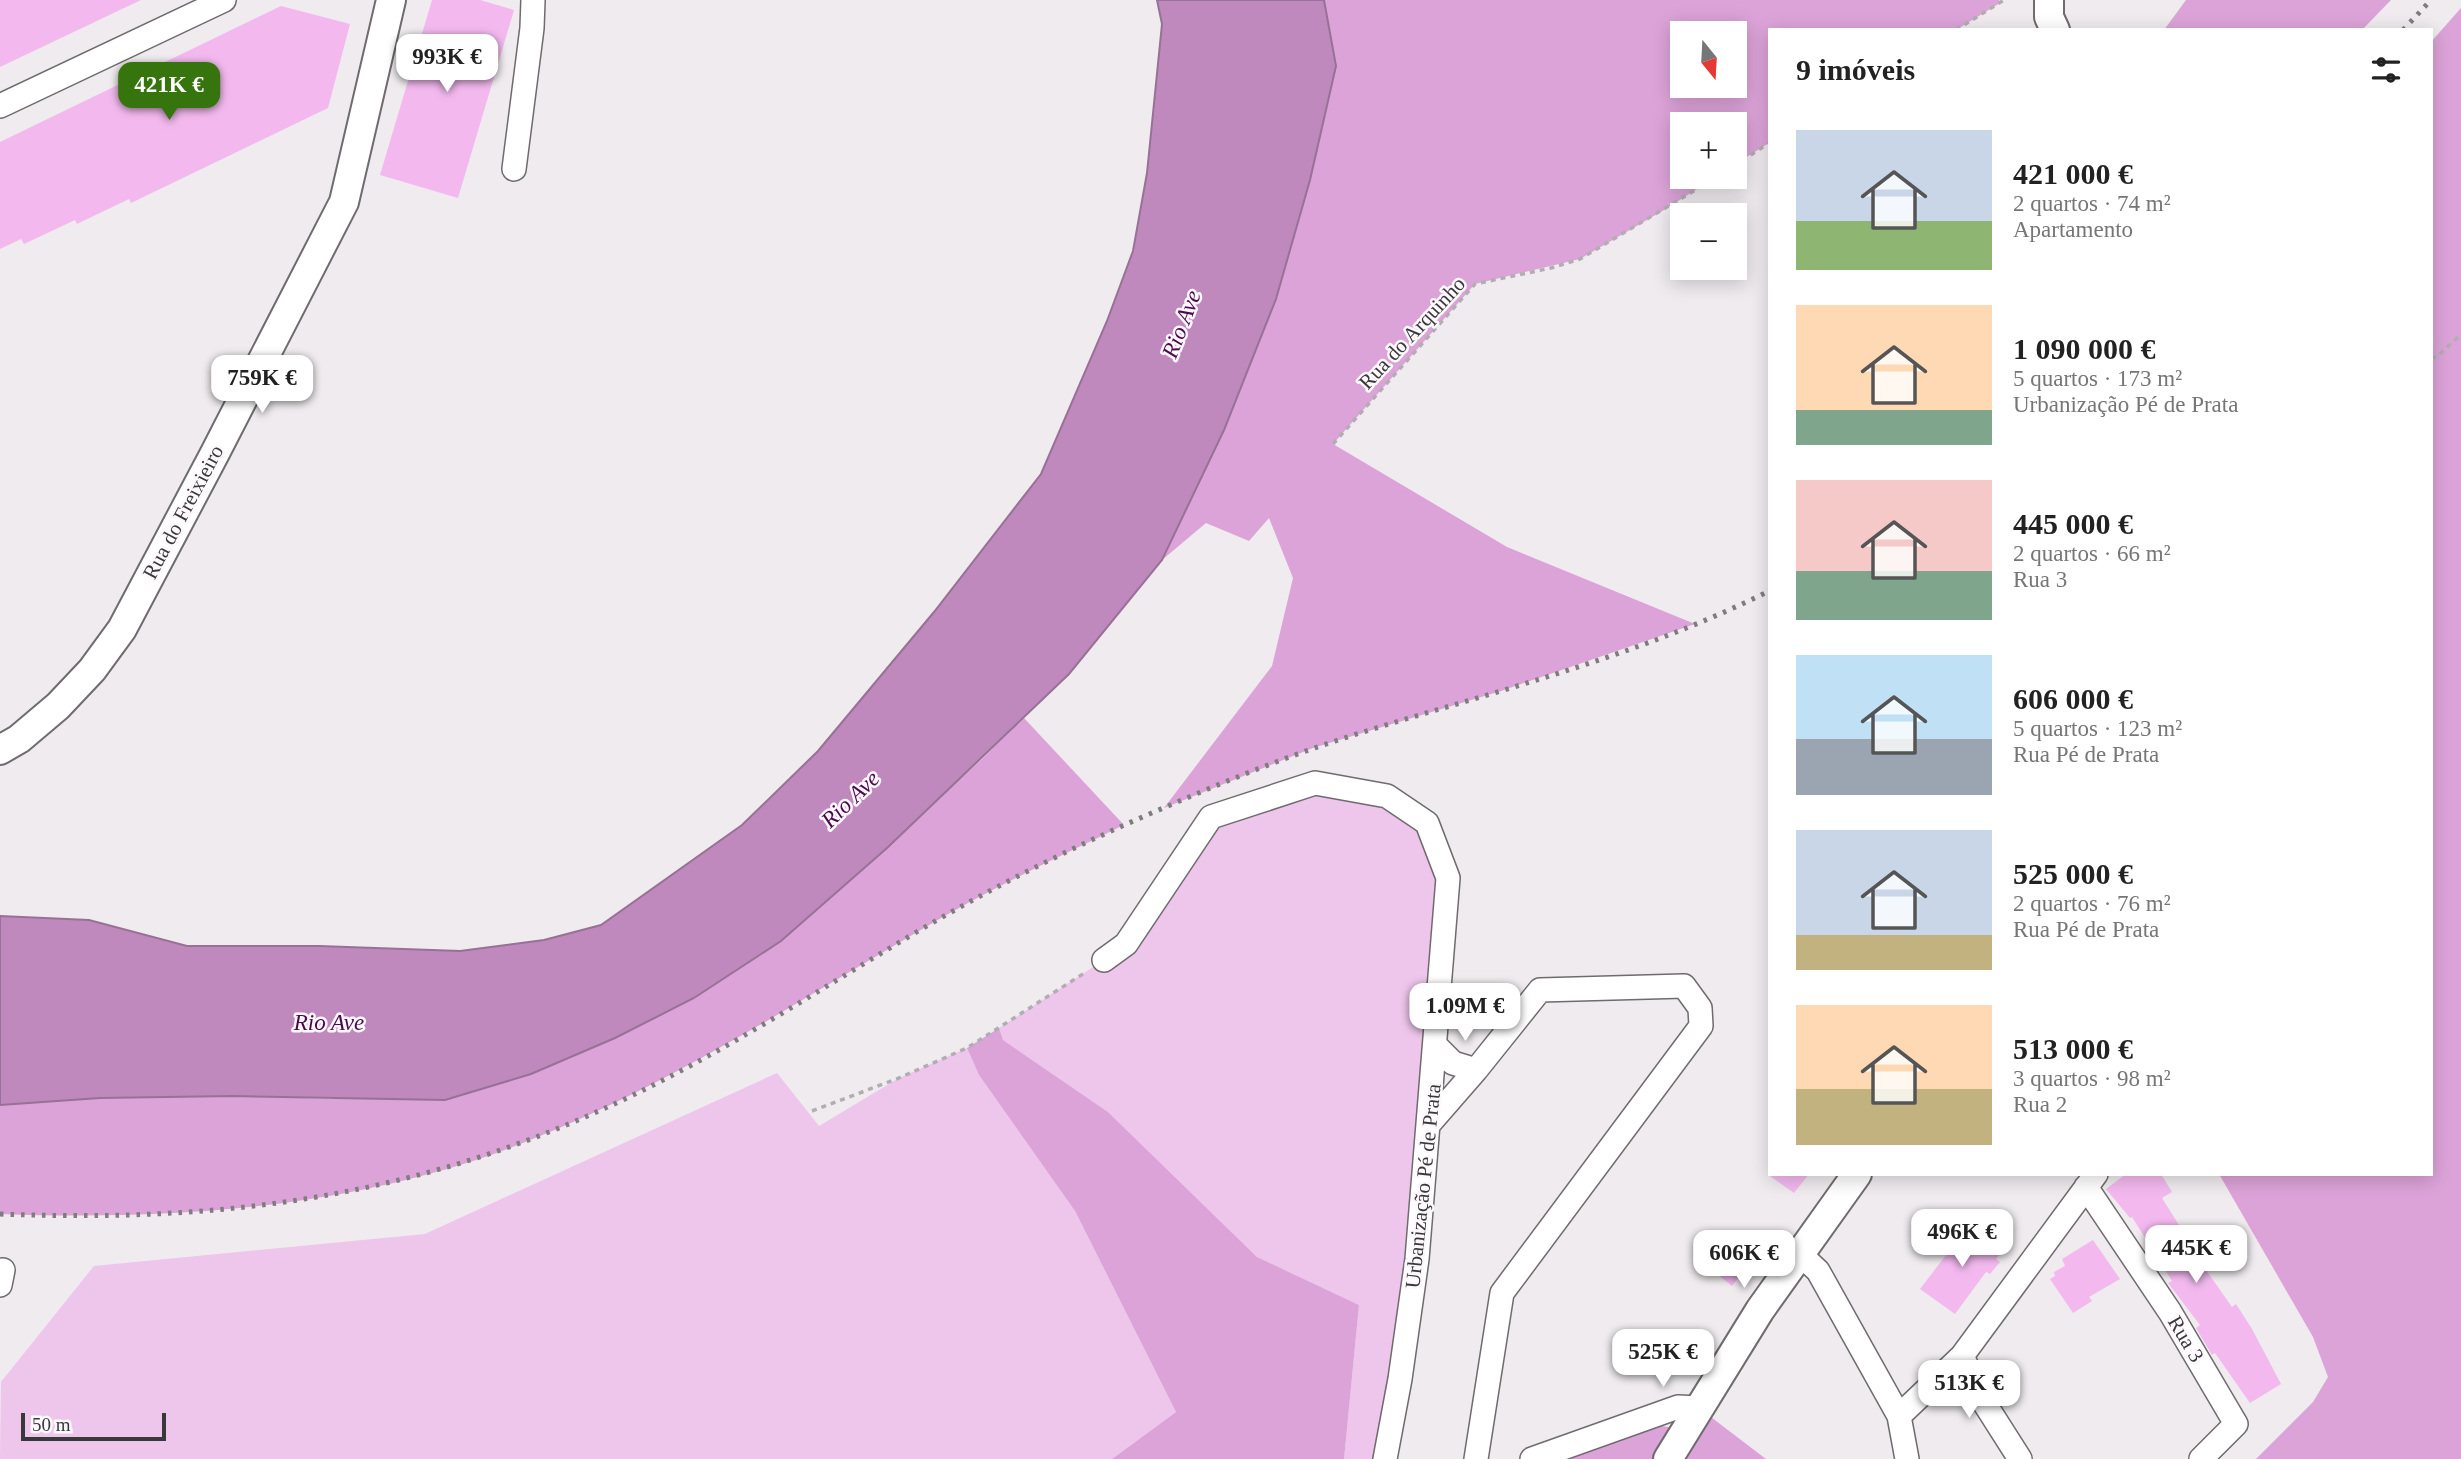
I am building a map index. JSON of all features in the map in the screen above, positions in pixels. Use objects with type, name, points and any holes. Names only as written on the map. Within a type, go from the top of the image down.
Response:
[{"type":"street","points":[[0,106],[224,0]]},
{"type":"street","name":"Rua do Freixieiro","points":[[0,750],[58,706],[92,670],[122,629],[215,453],[344,202],[391,0]]},
{"type":"street","points":[[514,169],[532,28],[533,0]]},
{"type":"street","points":[[2049,0],[2049,17],[2054,28]]},
{"type":"street","name":"Urbanização Pé de Prata","points":[[1104,960],[1126,944],[1211,817],[1315,783],[1387,796],[1427,822],[1448,878],[1417,1259],[1400,1379],[1385,1459]]},
{"type":"street","points":[[1429,1124],[1540,989],[1684,986],[1700,1008],[1701,1026],[1502,1293],[1476,1459]]},
{"type":"street","points":[[1436,1046],[1453,1063],[1476,1070]]},
{"type":"street","points":[[1668,1459],[1757,1314],[1856,1176]]},
{"type":"street","points":[[1899,1416],[1962,1356],[2091,1181]]},
{"type":"street","name":"Rua 3","points":[[2091,1181],[2236,1424],[2201,1459]]},
{"type":"street","points":[[1800,1254],[1818,1271],[1899,1416],[1907,1459]]},
{"type":"street","points":[[1962,1356],[1985,1404],[2020,1459]]},
{"type":"street","points":[[1531,1459],[1678,1407],[1699,1408]]},
{"type":"street","points":[[1636,1422],[1675,1428],[1683,1434]]},
{"type":"path","points":[[1959,28],[2004,0]]},
{"type":"path","points":[[1747,157],[1768,143]]},
{"type":"path","name":"Rua do Arquinho","points":[[1333,444],[1475,284],[1580,259],[1697,189]]},
{"type":"path","points":[[2433,358],[2461,334]]},
{"type":"path","points":[[812,1111],[899,1078],[967,1048],[1104,960]]},
{"type":"shaded area","points":[[1324,0],[1999,0],[2000,3],[1959,28],[1768,28],[1768,144],[1747,157],[1747,112],[1670,112],[1670,189],[1697,189],[1580,259],[1475,284],[1333,444],[1507,547],[1695,624],[1501,691],[1313,748],[1164,808],[1272,666],[1293,578],[1269,518],[1249,541],[1206,523],[1162,560],[1276,298],[1310,180],[1336,66]]},
{"type":"shaded area","points":[[2186,0],[2391,0],[2364,28],[2165,28]]},
{"type":"shaded area","points":[[2461,8],[2461,1459],[2256,1459],[2313,1402],[2328,1377],[2313,1337],[2220,1176],[2433,1176],[2433,40]]},
{"type":"shaded area","points":[[1024,718],[1124,825],[969,902],[703,1057],[592,1114],[476,1160],[418,1177],[300,1201],[180,1213],[0,1214],[0,1105],[100,1098],[233,1096],[335,1099],[531,1074],[615,1038],[694,998],[781,941]]},
{"type":"shaded area","points":[[1315,783],[1387,796],[1427,823],[1448,878],[1385,1459],[1344,1459],[1359,1305],[1257,1257],[1108,1112],[1003,1040],[999,1028],[1104,960],[1211,817]]},
{"type":"shaded area","points":[[999,1028],[1003,1040],[1108,1112],[1257,1257],[1359,1305],[1344,1459],[1112,1459],[1176,1412],[1075,1211],[979,1075],[967,1048]]},
{"type":"shaded area","points":[[967,1048],[979,1075],[1075,1211],[1176,1412],[1112,1459],[0,1459],[1,1382],[94,1266],[425,1234],[777,1073],[819,1126],[899,1078]]},
{"type":"shaded area","points":[[1699,1408],[1766,1459],[1668,1459]]},
{"type":"shaded area","points":[[1636,1422],[1675,1428],[1657,1459],[1532,1459]]},
{"type":"water","name":"Rio Ave","points":[[1157,0],[1324,0],[1336,66],[1310,180],[1276,299],[1224,430],[1162,560],[1069,674],[887,848],[781,941],[694,998],[615,1038],[531,1074],[445,1100],[233,1096],[100,1098],[0,1105],[0,916],[89,920],[187,946],[319,946],[460,951],[544,940],[601,925],[742,825],[818,751],[934,612],[1041,474],[1107,321],[1133,251],[1147,173],[1162,24]]},
{"type":"building","points":[[0,0],[141,0],[0,67]]},
{"type":"building","points":[[432,0],[480,0],[514,10],[458,198],[380,175]]},
{"type":"building","points":[[281,6],[350,24],[328,108],[131,203],[129,199],[77,224],[75,220],[24,244],[21,239],[0,249],[0,142]]},
{"type":"building","points":[[1770,1176],[1807,1176],[1794,1193]]},
{"type":"building","points":[[2123,1176],[2162,1176],[2172,1192],[2162,1198],[2189,1241],[2187,1243],[2232,1307],[2236,1304],[2281,1384],[2250,1403],[2215,1353],[2212,1355],[2196,1328],[2200,1325],[2168,1283],[2172,1281],[2132,1217],[2130,1218],[2106,1189]]},
{"type":"building","points":[[1969,1225],[2003,1250],[1996,1259],[2000,1262],[1990,1274],[1986,1272],[1955,1314],[1920,1289]]},
{"type":"building","points":[[1707,1233],[1749,1264],[1732,1286],[1693,1255]]},
{"type":"building","points":[[2093,1240],[2120,1279],[2089,1297],[2092,1301],[2073,1313],[2050,1279],[2055,1276],[2054,1272],[2065,1266],[2062,1259]]},
{"type":"railway","points":[[2405,28],[2431,0]]},
{"type":"railway","points":[[0,1214],[84,1216],[245,1207],[323,1196],[400,1180],[477,1158],[554,1130],[631,1096],[741,1037],[981,896],[1136,820],[1244,774],[1321,746],[1624,652],[1768,591]]}]
